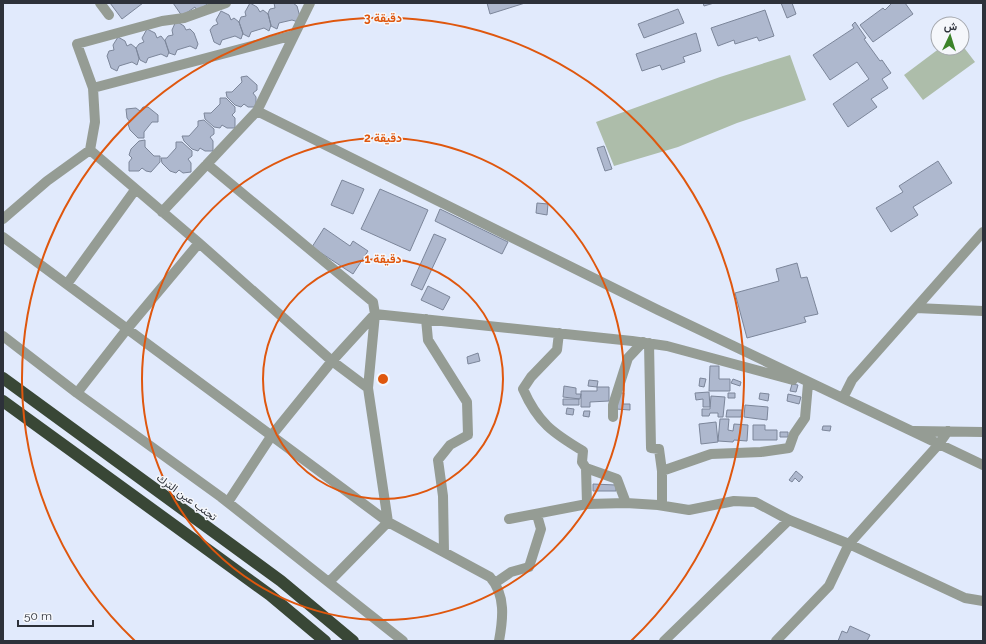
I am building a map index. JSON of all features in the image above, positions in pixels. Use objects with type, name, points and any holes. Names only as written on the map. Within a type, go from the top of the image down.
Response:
[{"type":"highway","name":"تجنب عين الترك","points":[[3,378],[281,581],[353,641]]},
{"type":"highway","points":[[3,400],[270,595],[326,641]]},
{"type":"street","points":[[100,3],[109,15]]},
{"type":"street","points":[[3,219],[47,181],[90,150],[95,122],[93,88],[77,44],[162,22],[184,18],[224,3]]},
{"type":"street","points":[[162,212],[257,111],[310,3]]},
{"type":"street","points":[[93,88],[294,35]]},
{"type":"street","points":[[257,111],[658,310],[983,465]]},
{"type":"street","points":[[90,150],[135,190],[199,243],[332,361],[368,388]]},
{"type":"street","points":[[207,164],[373,302],[375,314],[368,388],[388,522]]},
{"type":"street","points":[[67,284],[135,190]]},
{"type":"street","points":[[842,398],[852,380],[983,232]]},
{"type":"street","points":[[3,237],[388,522],[490,577],[495,583],[501,598],[502,622],[499,641]]},
{"type":"street","points":[[77,393],[127,329],[199,243]]},
{"type":"street","points":[[916,308],[983,311]]},
{"type":"street","points":[[375,314],[646,343],[707,356],[819,387]]},
{"type":"street","points":[[228,502],[272,435],[332,361],[375,314]]},
{"type":"street","points":[[426,319],[428,340],[467,402],[468,435],[450,445],[438,460],[443,496],[444,552]]},
{"type":"street","points":[[559,333],[557,350],[531,377],[523,389],[528,401],[545,426],[583,451],[582,462],[586,468],[587,504]]},
{"type":"street","points":[[3,336],[77,393],[228,502],[403,641]]},
{"type":"street","points":[[613,417],[613,405],[628,358],[646,343]]},
{"type":"street","points":[[646,343],[651,448],[659,449],[662,471],[662,506]]},
{"type":"street","points":[[662,471],[711,454],[761,452],[789,448],[794,434],[805,418],[808,384]]},
{"type":"street","points":[[910,430],[983,432]]},
{"type":"street","points":[[776,641],[829,586],[849,544],[939,444],[948,431]]},
{"type":"street","points":[[586,468],[617,479],[626,503]]},
{"type":"street","points":[[509,519],[537,515],[587,504],[626,503],[689,510],[734,501],[755,502],[789,520],[849,544],[965,598],[983,601]]},
{"type":"street","points":[[495,583],[511,572],[529,568],[541,530],[537,515]]},
{"type":"street","points":[[664,640],[789,520]]},
{"type":"street","points":[[329,582],[388,522]]},
{"type":"green space","points":[[790,55],[806,100],[737,123],[678,147],[614,166],[596,122],[720,77]]},
{"type":"green space","points":[[970,55],[975,62],[923,100],[904,75],[930,56]]},
{"type":"building","points":[[110,3],[143,3],[122,19]]},
{"type":"building","points":[[173,3],[209,3],[197,11],[195,7],[182,16]]},
{"type":"building","points":[[250,3],[257,7],[260,12],[263,10],[268,14],[271,25],[269,31],[264,28],[251,32],[249,37],[243,34],[239,22],[241,17],[246,16],[245,12]]},
{"type":"building","points":[[274,3],[293,3],[297,6],[300,17],[298,22],[292,20],[279,23],[277,29],[271,26],[268,13],[270,9],[275,8]]},
{"type":"building","points":[[487,3],[525,3],[490,14]]},
{"type":"building","points":[[703,3],[714,3],[704,6]]},
{"type":"building","points":[[781,3],[792,3],[796,14],[787,18]]},
{"type":"building","points":[[892,3],[905,3],[913,14],[873,42],[860,25],[883,8],[885,10]]},
{"type":"building","points":[[678,9],[684,23],[644,38],[638,24]]},
{"type":"building","points":[[765,10],[774,36],[759,41],[757,37],[735,44],[734,40],[718,46],[711,28]]},
{"type":"building","points":[[221,11],[229,15],[231,20],[234,18],[239,22],[243,33],[241,39],[235,36],[222,40],[220,45],[214,42],[210,30],[213,26],[218,24],[216,20]]},
{"type":"building","points":[[176,21],[184,26],[186,30],[190,29],[194,33],[198,44],[196,49],[190,46],[177,50],[175,55],[169,53],[165,40],[168,36],[173,35],[172,30]]},
{"type":"building","points":[[855,22],[866,38],[864,39],[891,73],[882,79],[888,88],[871,99],[877,107],[848,127],[833,104],[869,79],[857,62],[830,80],[813,55],[854,28],[852,25]]},
{"type":"building","points":[[147,29],[155,33],[157,38],[161,36],[165,41],[169,52],[167,57],[161,54],[148,58],[146,63],[140,60],[136,48],[139,44],[144,42],[142,38]]},
{"type":"building","points":[[696,33],[701,51],[683,57],[685,62],[662,70],[660,65],[642,71],[636,54]]},
{"type":"building","points":[[118,37],[125,41],[127,46],[131,44],[136,48],[139,59],[137,65],[132,62],[119,66],[117,71],[111,68],[107,56],[109,51],[114,50],[113,45]]},
{"type":"building","points":[[247,76],[257,85],[257,90],[253,93],[256,97],[256,107],[248,107],[244,104],[241,107],[235,105],[227,97],[226,92],[232,92],[242,82],[241,77]]},
{"type":"building","points":[[220,98],[226,98],[235,107],[235,112],[232,115],[235,118],[235,128],[227,128],[222,125],[220,128],[214,127],[205,119],[204,113],[211,113],[220,104]]},
{"type":"building","points":[[143,107],[148,107],[158,115],[158,122],[152,122],[144,132],[144,138],[138,138],[130,130],[128,124],[130,122],[127,118],[126,109],[136,108],[140,111]]},
{"type":"building","points":[[204,120],[214,129],[214,134],[210,137],[213,141],[213,151],[205,151],[200,148],[198,151],[192,149],[184,141],[182,136],[189,136],[198,126],[198,121]]},
{"type":"building","points":[[145,140],[145,147],[154,156],[160,156],[160,162],[151,172],[142,168],[139,171],[129,171],[129,162],[132,158],[129,155],[131,149],[139,141]]},
{"type":"building","points":[[176,142],[182,142],[192,151],[192,156],[188,159],[191,163],[191,172],[183,173],[179,170],[176,173],[170,171],[162,163],[161,158],[167,158],[176,148]]},
{"type":"building","points":[[604,146],[612,169],[605,171],[597,148]]},
{"type":"building","points":[[938,161],[952,183],[913,207],[918,215],[891,232],[876,208],[903,192],[899,186]]},
{"type":"building","points":[[342,180],[364,189],[353,214],[331,205]]},
{"type":"building","points":[[380,189],[428,210],[410,251],[361,229]]},
{"type":"building","points":[[537,203],[548,204],[547,215],[536,213]]},
{"type":"building","points":[[440,209],[508,242],[502,254],[435,221]]},
{"type":"building","points":[[324,228],[350,246],[353,241],[368,251],[353,274],[312,247]]},
{"type":"building","points":[[434,234],[446,239],[422,290],[411,285]]},
{"type":"building","points":[[797,263],[801,278],[807,277],[818,314],[804,317],[806,322],[747,338],[735,293],[779,281],[776,269]]},
{"type":"building","points":[[428,286],[450,297],[443,310],[421,300]]},
{"type":"building","points":[[478,353],[480,361],[468,364],[467,357]]},
{"type":"building","points":[[710,366],[719,366],[719,379],[730,379],[730,391],[709,391]]},
{"type":"building","points":[[700,378],[706,379],[704,387],[699,386]]},
{"type":"building","points":[[733,379],[741,382],[740,386],[731,383]]},
{"type":"building","points":[[589,380],[598,381],[597,387],[588,386]]},
{"type":"building","points":[[792,384],[798,385],[796,392],[790,391]]},
{"type":"building","points":[[564,386],[576,388],[576,394],[581,394],[580,399],[563,397]]},
{"type":"building","points":[[597,387],[609,387],[609,401],[590,402],[590,407],[581,407],[581,391],[597,391]]},
{"type":"building","points":[[709,392],[710,407],[703,407],[703,399],[696,400],[695,393]]},
{"type":"building","points":[[617,393],[624,393],[623,404],[630,404],[630,410],[616,409]]},
{"type":"building","points":[[728,393],[735,393],[735,398],[728,398]]},
{"type":"building","points":[[760,393],[769,394],[768,401],[759,399]]},
{"type":"building","points":[[788,394],[801,397],[799,404],[787,401]]},
{"type":"building","points":[[711,396],[725,397],[723,417],[718,417],[718,413],[710,413],[709,416],[702,416],[702,409],[710,409]]},
{"type":"building","points":[[563,399],[579,399],[579,405],[563,405]]},
{"type":"building","points":[[745,405],[768,407],[767,420],[744,417]]},
{"type":"building","points":[[567,408],[574,409],[573,415],[566,414]]},
{"type":"building","points":[[727,410],[742,410],[741,417],[726,417]]},
{"type":"building","points":[[584,411],[590,411],[589,417],[583,416]]},
{"type":"building","points":[[720,419],[729,419],[728,430],[733,431],[734,424],[748,425],[747,441],[718,441]]},
{"type":"building","points":[[716,422],[718,442],[701,444],[699,424]]},
{"type":"building","points":[[753,425],[765,425],[765,430],[777,430],[777,440],[753,440]]},
{"type":"building","points":[[823,426],[831,426],[830,431],[822,430]]},
{"type":"building","points":[[780,432],[788,432],[788,437],[780,437]]},
{"type":"building","points":[[796,471],[803,477],[799,482],[795,478],[792,482],[789,480]]},
{"type":"building","points":[[593,484],[616,485],[616,491],[593,491]]},
{"type":"building","points":[[850,626],[870,635],[867,641],[838,641],[842,631],[847,633]]}]
